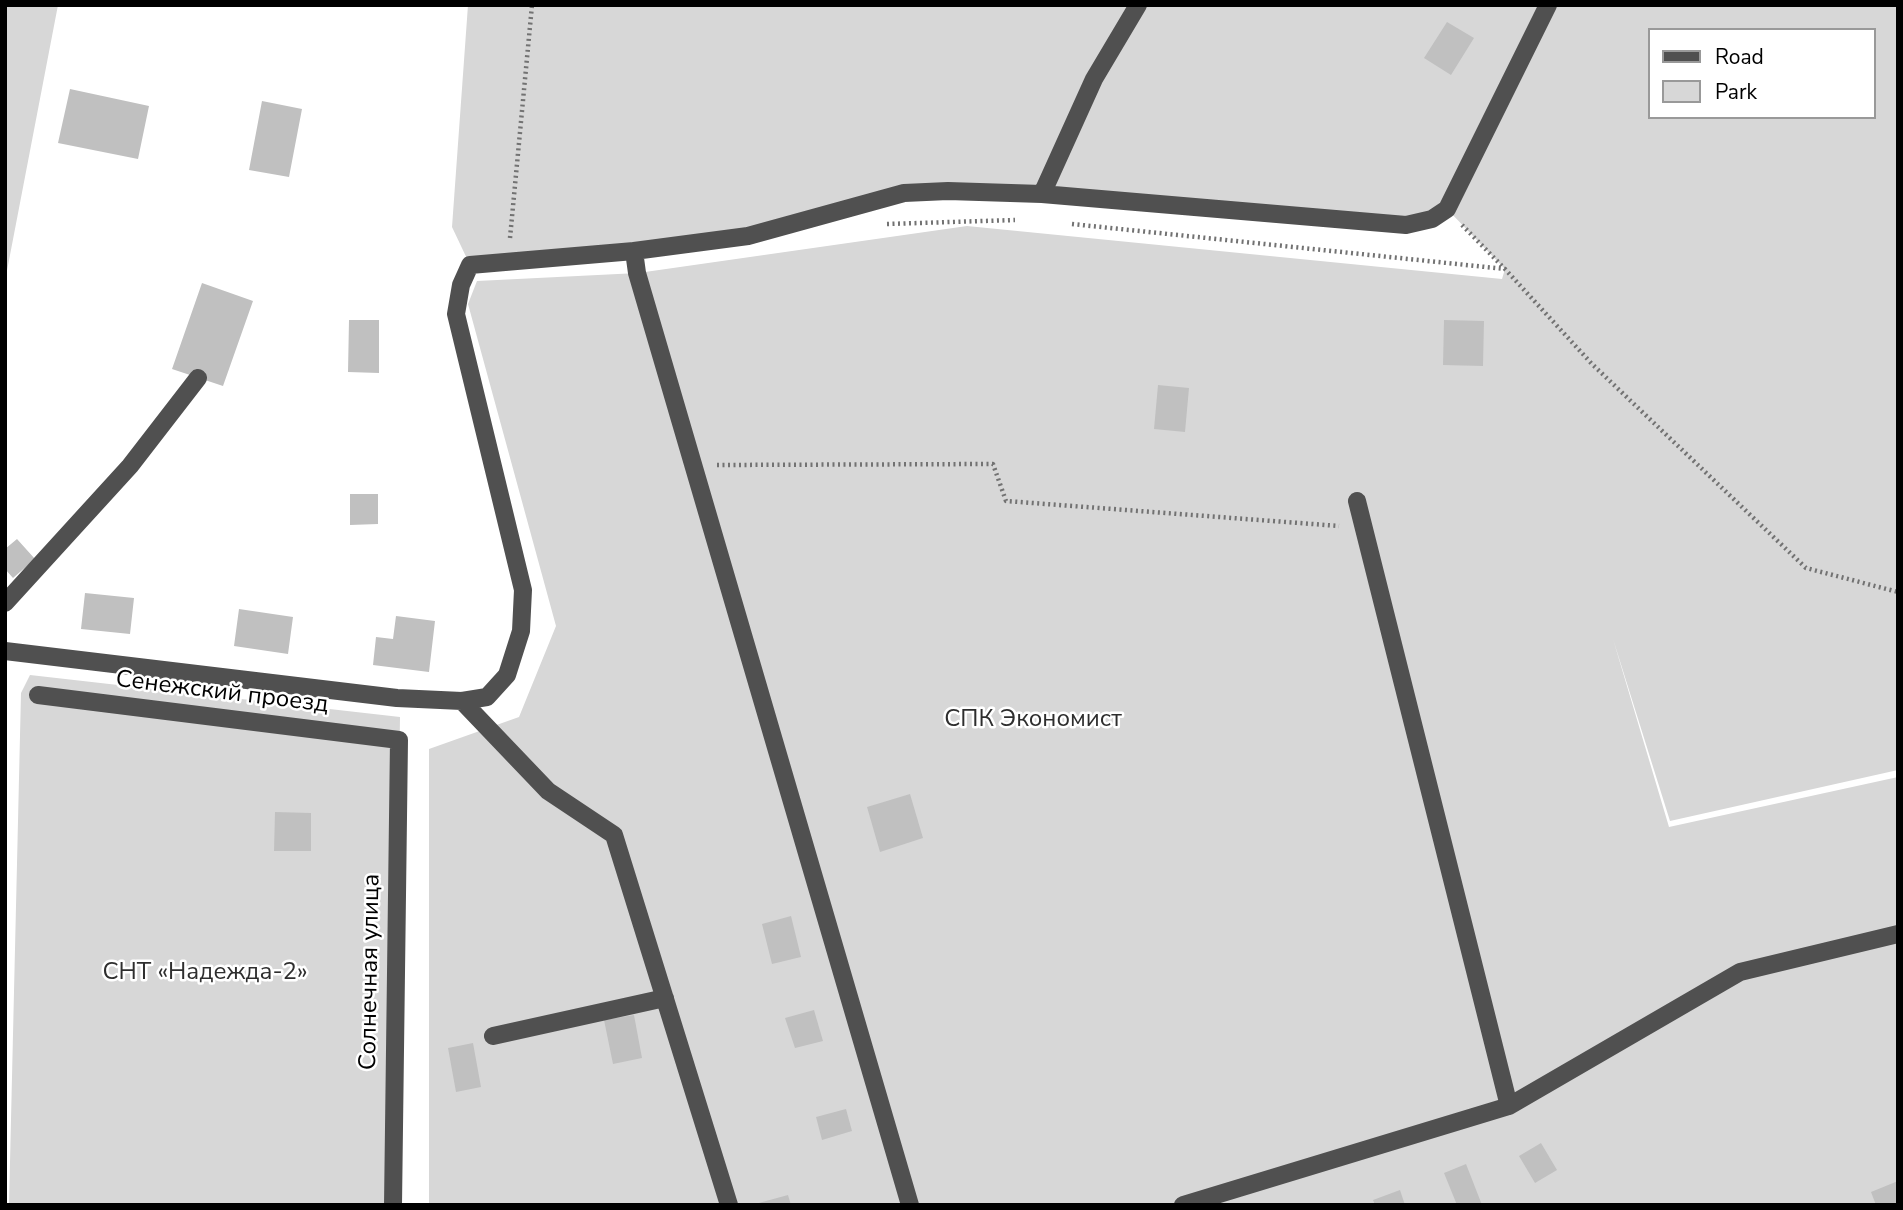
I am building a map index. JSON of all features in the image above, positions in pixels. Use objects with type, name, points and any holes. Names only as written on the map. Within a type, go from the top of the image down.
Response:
[{"type":"street","points":[[1042,194],[1094,79],[1139,5]]},
{"type":"street","points":[[5,651],[397,698],[463,701],[487,696],[508,675],[521,631],[523,590],[456,314],[461,285],[470,265],[634,251],[748,236],[904,193],[948,191],[1042,194],[1406,225],[1432,219],[1447,209],[1548,5]]},
{"type":"street","points":[[634,251],[638,274],[910,1205]]},
{"type":"street","points":[[5,603],[130,466],[198,378]]},
{"type":"street","points":[[1357,501],[1509,1106]]},
{"type":"street","name":"Сенежский проезд","points":[[38,695],[398,740]]},
{"type":"street","points":[[463,701],[548,791],[614,835],[729,1205]]},
{"type":"street","name":"Солнечная улица","points":[[393,1205],[398,740]]},
{"type":"street","points":[[1183,1205],[1509,1106],[1740,972],[1898,934]]},
{"type":"street","points":[[493,1036],[665,998]]},
{"type":"path","points":[[508,260],[532,5]]},
{"type":"path","points":[[1447,209],[1592,364],[1806,569],[1898,592]]},
{"type":"path","points":[[880,223],[893,225],[1017,220]]},
{"type":"path","points":[[1058,222],[1505,269]]},
{"type":"path","points":[[694,465],[993,464],[1006,501],[1364,527]]},
{"type":"green space","points":[[5,5],[58,5],[5,281]]},
{"type":"green space","name":"СПК Экономист","points":[[468,5],[1898,5],[1898,770],[1670,821],[1613,639],[1669,827],[1898,777],[1898,1205],[429,1205],[429,749],[519,717],[556,626],[468,304],[477,281],[638,273],[967,226],[1502,279],[1505,269],[1447,209],[1432,219],[948,191],[748,236],[470,265],[452,227]]},
{"type":"green space","name":"СНТ «Надежда-2»","points":[[30,675],[400,717],[393,1205],[9,1205],[21,693]]},
{"type":"building","points":[[1447,22],[1474,38],[1451,75],[1424,58]]},
{"type":"building","points":[[70,89],[149,106],[138,159],[58,143]]},
{"type":"building","points":[[262,101],[302,109],[289,177],[249,170]]},
{"type":"building","points":[[202,283],[253,301],[223,386],[172,369]]},
{"type":"building","points":[[349,320],[379,320],[379,373],[348,372]]},
{"type":"building","points":[[1444,320],[1484,321],[1483,366],[1443,365]]},
{"type":"building","points":[[1158,385],[1189,388],[1185,432],[1154,429]]},
{"type":"building","points":[[350,494],[378,494],[378,524],[350,525]]},
{"type":"building","points":[[17,539],[35,559],[13,578],[5,569],[5,549]]},
{"type":"building","points":[[85,593],[134,598],[130,634],[81,629]]},
{"type":"building","points":[[239,609],[293,617],[288,654],[234,646]]},
{"type":"building","points":[[396,616],[435,621],[429,672],[373,665],[376,637],[393,639]]},
{"type":"building","points":[[910,794],[923,838],[880,852],[867,807]]},
{"type":"building","points":[[275,812],[311,813],[311,851],[274,851]]},
{"type":"building","points":[[791,916],[801,957],[772,964],[762,924]]},
{"type":"building","points":[[814,1010],[823,1041],[795,1048],[785,1018]]},
{"type":"building","points":[[634,1015],[642,1058],[613,1064],[604,1020]]},
{"type":"building","points":[[473,1043],[481,1087],[456,1092],[448,1048]]},
{"type":"building","points":[[846,1109],[852,1131],[822,1140],[816,1117]]},
{"type":"building","points":[[1541,1143],[1557,1170],[1535,1183],[1519,1156]]},
{"type":"building","points":[[1466,1164],[1482,1205],[1457,1205],[1444,1173]]},
{"type":"building","points":[[1898,1181],[1898,1205],[1876,1205],[1871,1192]]},
{"type":"building","points":[[1400,1190],[1405,1205],[1375,1205],[1373,1200]]},
{"type":"building","points":[[788,1195],[791,1205],[755,1205],[755,1204]]}]
